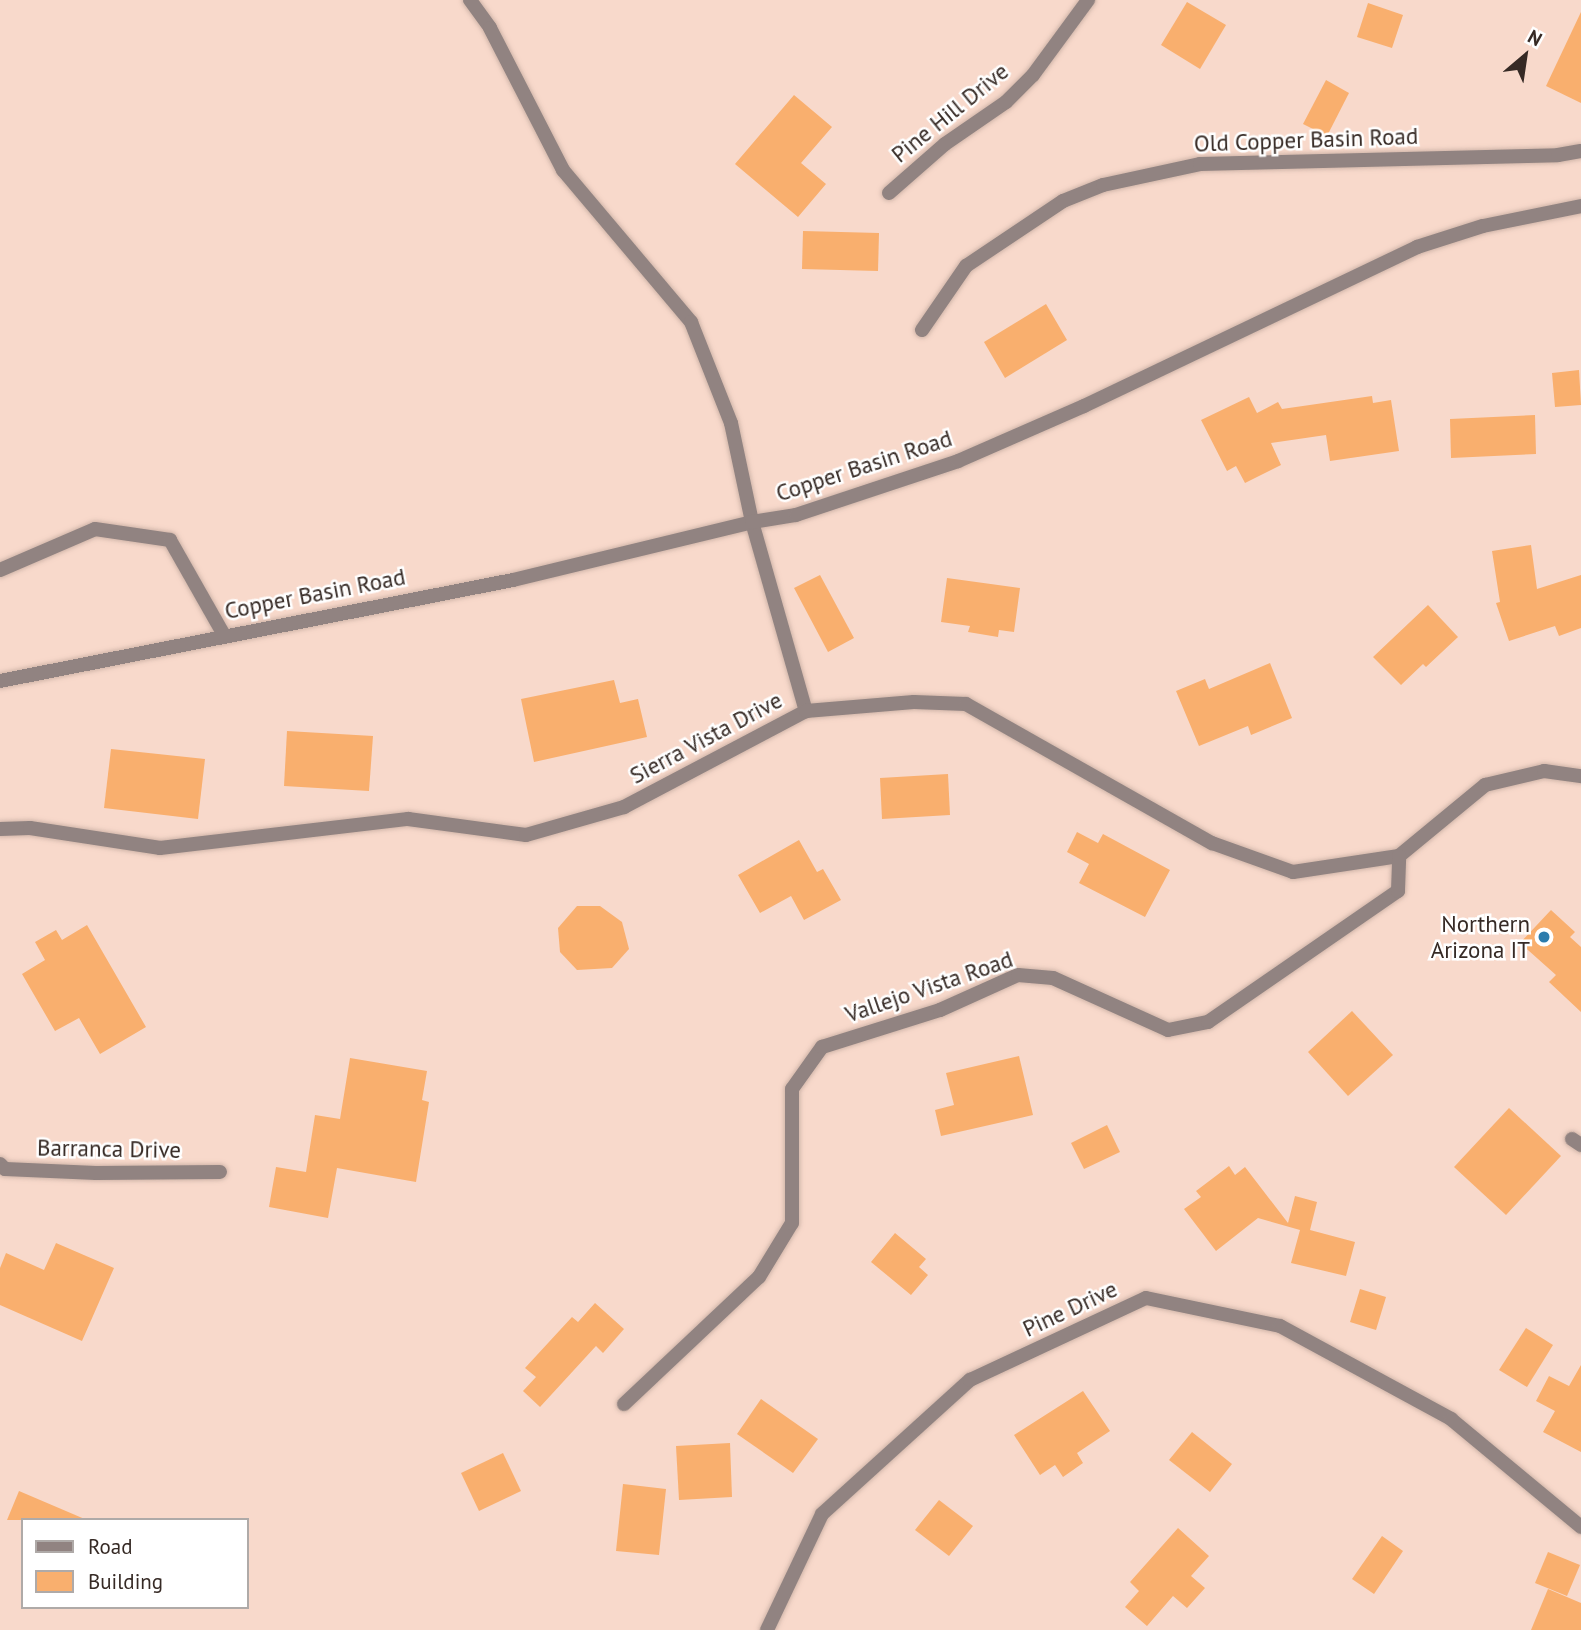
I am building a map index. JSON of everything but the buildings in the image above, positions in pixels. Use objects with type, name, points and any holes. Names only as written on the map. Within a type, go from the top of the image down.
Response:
[{"type":"street","points":[[470,0],[490,28],[563,170],[691,322],[731,423],[752,522],[806,712]]},
{"type":"street","name":"Pine Hill Drive","points":[[889,193],[945,144],[1006,102],[1033,75],[1088,0]]},
{"type":"street","name":"Old Copper Basin Road","points":[[922,330],[966,266],[1063,201],[1103,186],[1200,164],[1558,155],[1581,151]]},
{"type":"street","name":"Copper Basin Road","points":[[0,681],[513,580],[752,522],[796,515],[958,461],[1084,406],[1448,235],[1581,206]]},
{"type":"street","points":[[0,570],[95,529],[170,540],[224,635]]},
{"type":"street","name":"Sierra Vista Drive","points":[[0,829],[30,828],[160,848],[408,819],[526,835],[624,807],[806,712],[914,702],[966,704],[1212,843],[1293,872],[1399,856]]},
{"type":"street","points":[[1399,856],[1485,785],[1544,771],[1581,776]]},
{"type":"street","name":"Vallejo Vista Road","points":[[624,1404],[759,1277],[792,1223],[792,1089],[822,1047],[940,1010],[1018,975],[1053,978],[1168,1030],[1208,1022],[1398,891],[1399,856]]},
{"type":"street","name":"Barranca Drive","points":[[0,1164],[5,1169],[96,1174],[220,1172]]},
{"type":"street","name":"Pine Drive","points":[[767,1630],[822,1514],[970,1380],[1146,1298],[1280,1326],[1451,1419],[1581,1527]]},
{"type":"place","name":"Northern Arizona IT","points":[[1544,937]]}]
